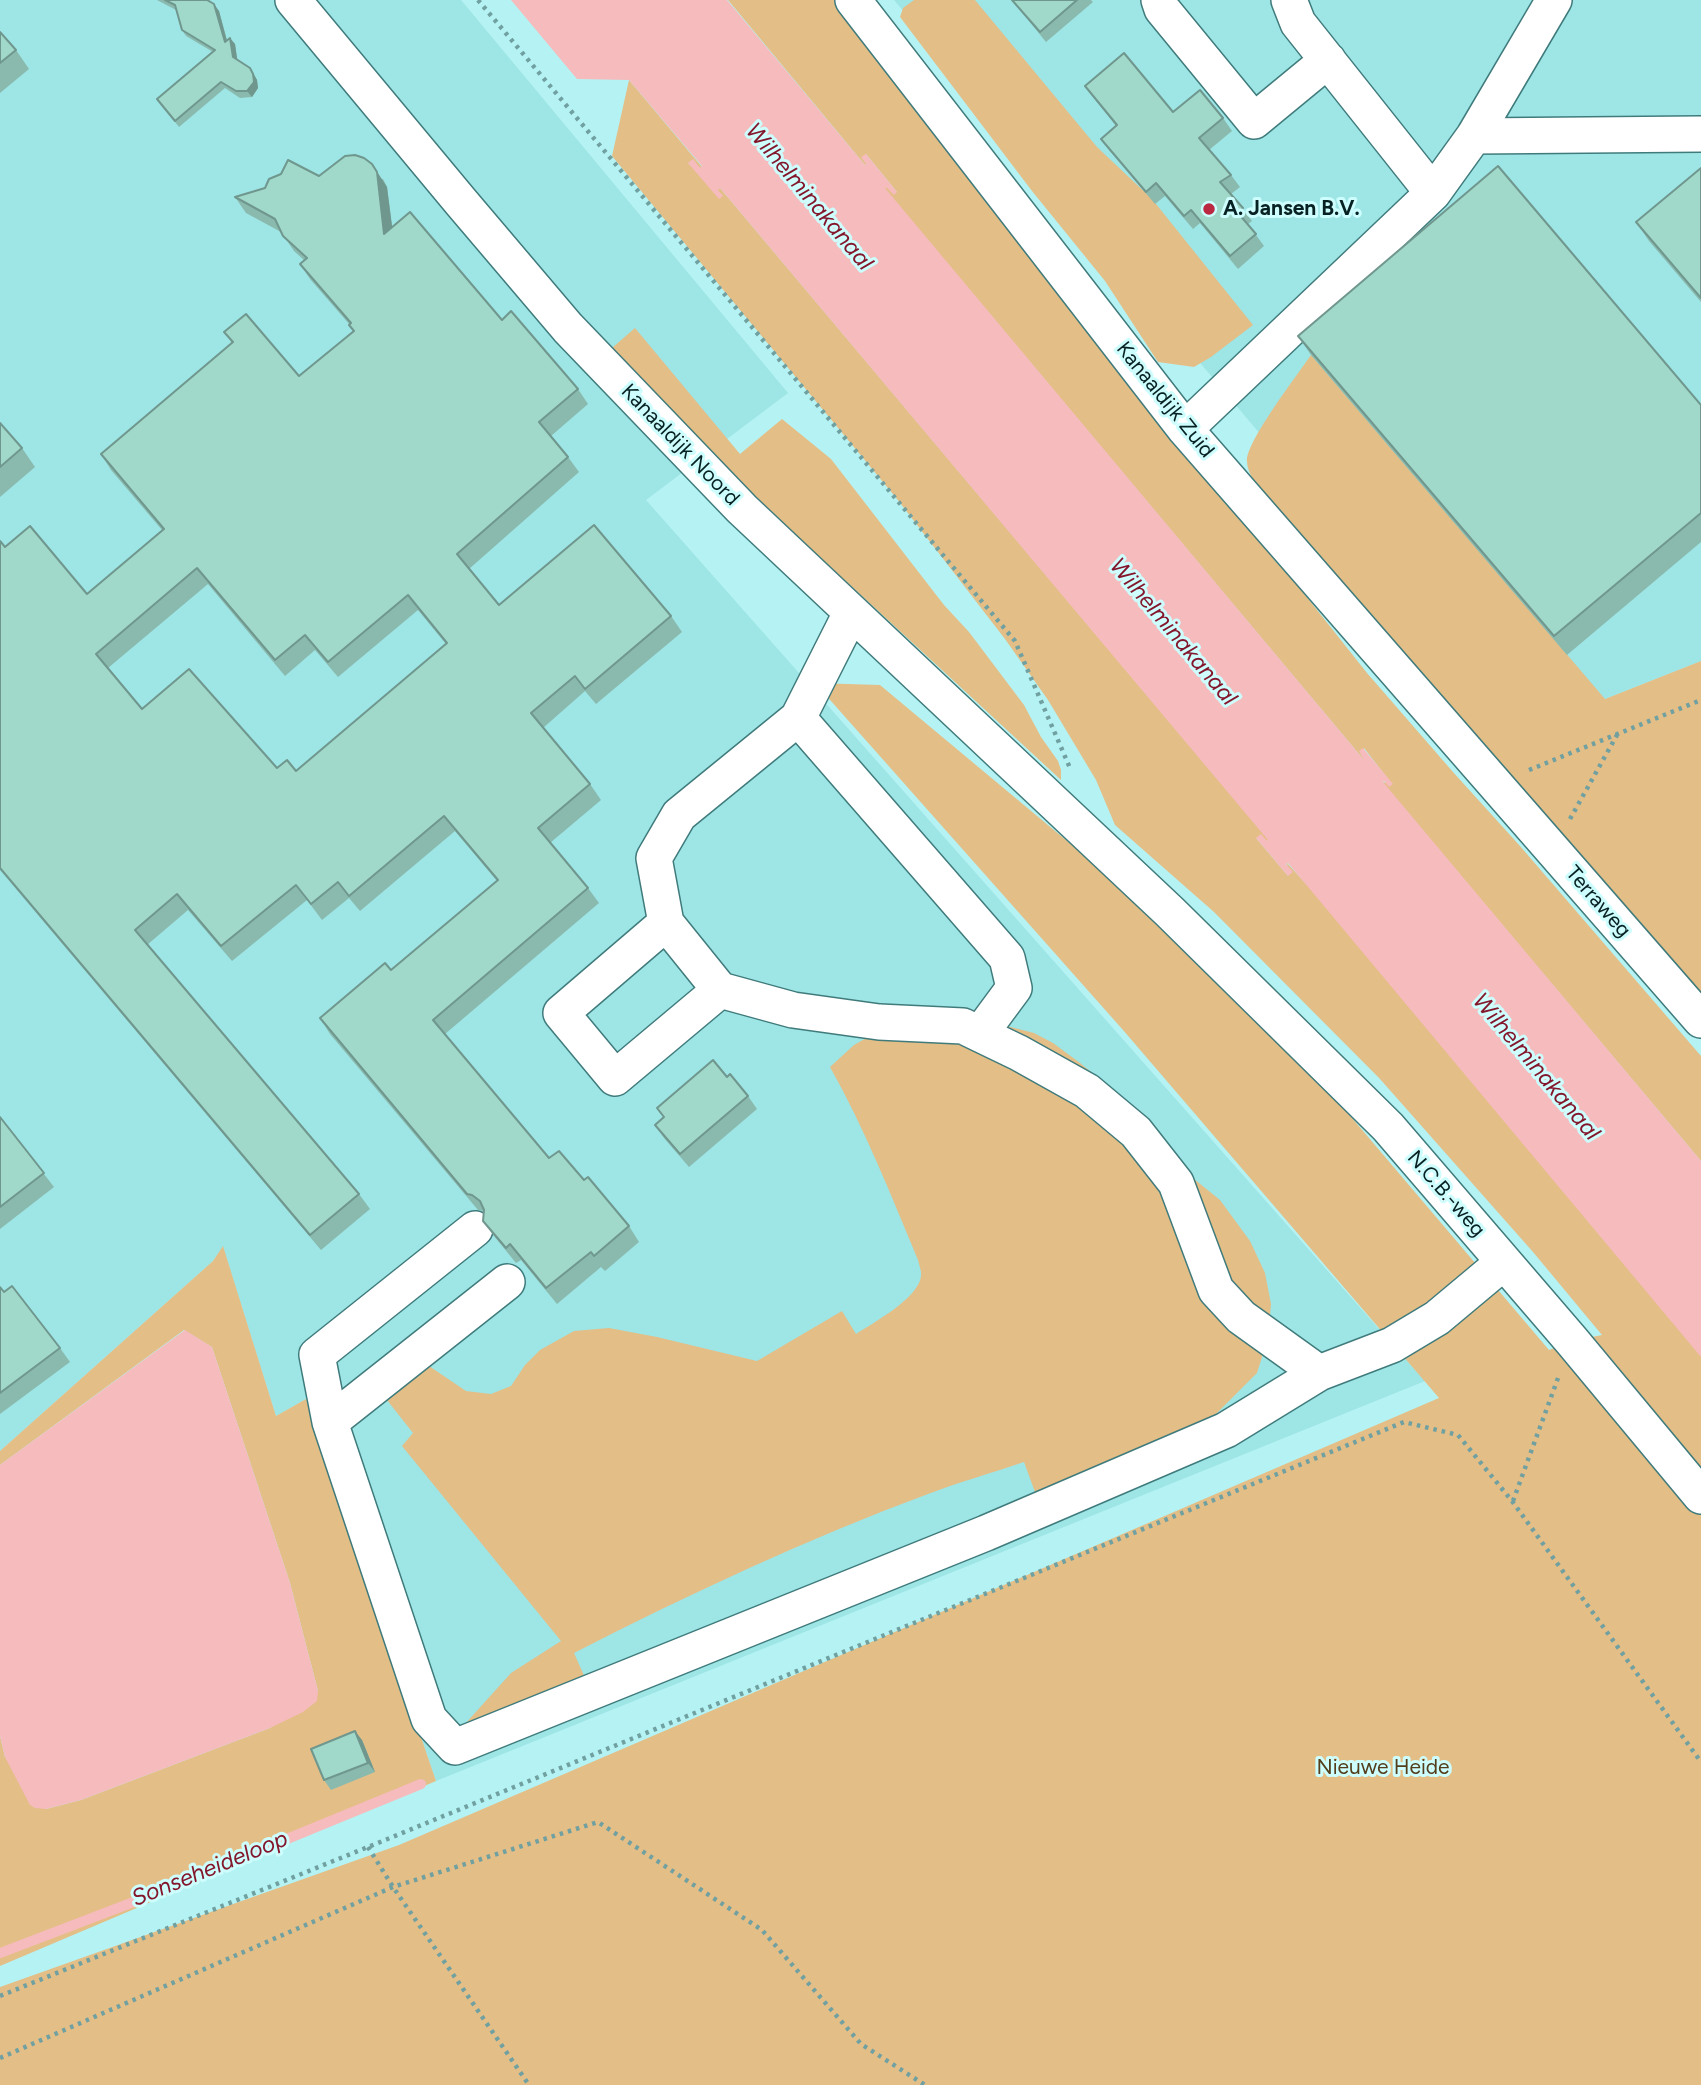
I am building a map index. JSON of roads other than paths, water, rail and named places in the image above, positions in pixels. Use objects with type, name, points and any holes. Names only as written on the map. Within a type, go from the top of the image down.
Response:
[{"type":"street","name":"Kanaaldijk Noord","points":[[293,0],[568,327],[742,509],[1170,912]]},
{"type":"street","name":"Kanaaldijk Zuid","points":[[853,0],[1185,429],[1496,784]]},
{"type":"street","points":[[1158,0],[1162,9],[1254,121],[1328,60]]},
{"type":"street","points":[[1289,0],[1298,23],[1433,193]]},
{"type":"street","points":[[1185,429],[1433,193],[1474,136],[1554,0]]},
{"type":"street","points":[[1474,136],[1701,134]]},
{"type":"street","points":[[851,613],[798,718],[679,815],[654,858],[666,923],[720,990],[793,1010],[879,1022],[963,1026],[1087,1091],[1136,1132],[1176,1183],[1216,1290],[1241,1317],[1319,1373]]},
{"type":"street","points":[[798,718],[1007,958],[1014,988],[980,1034]]},
{"type":"street","name":"Terraweg","points":[[1496,784],[1701,1020]]},
{"type":"street","name":"N.C.B.-weg","points":[[1170,912],[1388,1126],[1701,1496]]},
{"type":"street","points":[[666,923],[561,1013],[615,1078],[720,990]]},
{"type":"street","points":[[475,1229],[317,1355],[330,1422],[429,1719],[455,1747],[999,1528],[1226,1430],[1319,1373],[1392,1345],[1437,1318],[1504,1262]]},
{"type":"street","points":[[330,1422],[507,1282]]},
{"type":"water","name":"Wilhelminakanaal","points":[[511,0],[727,0],[865,165],[861,157],[866,154],[897,192],[894,195],[885,188],[1364,760],[1359,751],[1363,748],[1393,784],[1389,787],[1383,782],[1701,1161],[1701,1357],[1288,863],[1286,864],[1293,872],[1288,876],[1256,838],[1261,834],[1268,840],[720,188],[718,190],[723,196],[719,199],[688,163],[693,159],[700,168],[702,166],[629,80],[577,79]]},
{"type":"water","points":[[185,1330],[212,1347],[290,1583],[318,1691],[317,1701],[303,1712],[270,1728],[81,1800],[46,1809],[35,1808],[30,1805],[5,1757],[0,1736],[0,1465]]},
{"type":"waterway","name":"Sonseheideloop","points":[[0,1953],[131,1903],[421,1784]]},
{"type":"place","name":"A. Jansen B.V.","points":[[1209,209]]},
{"type":"park label","name":"Nieuwe Heide","points":[[1383,1768]]}]
